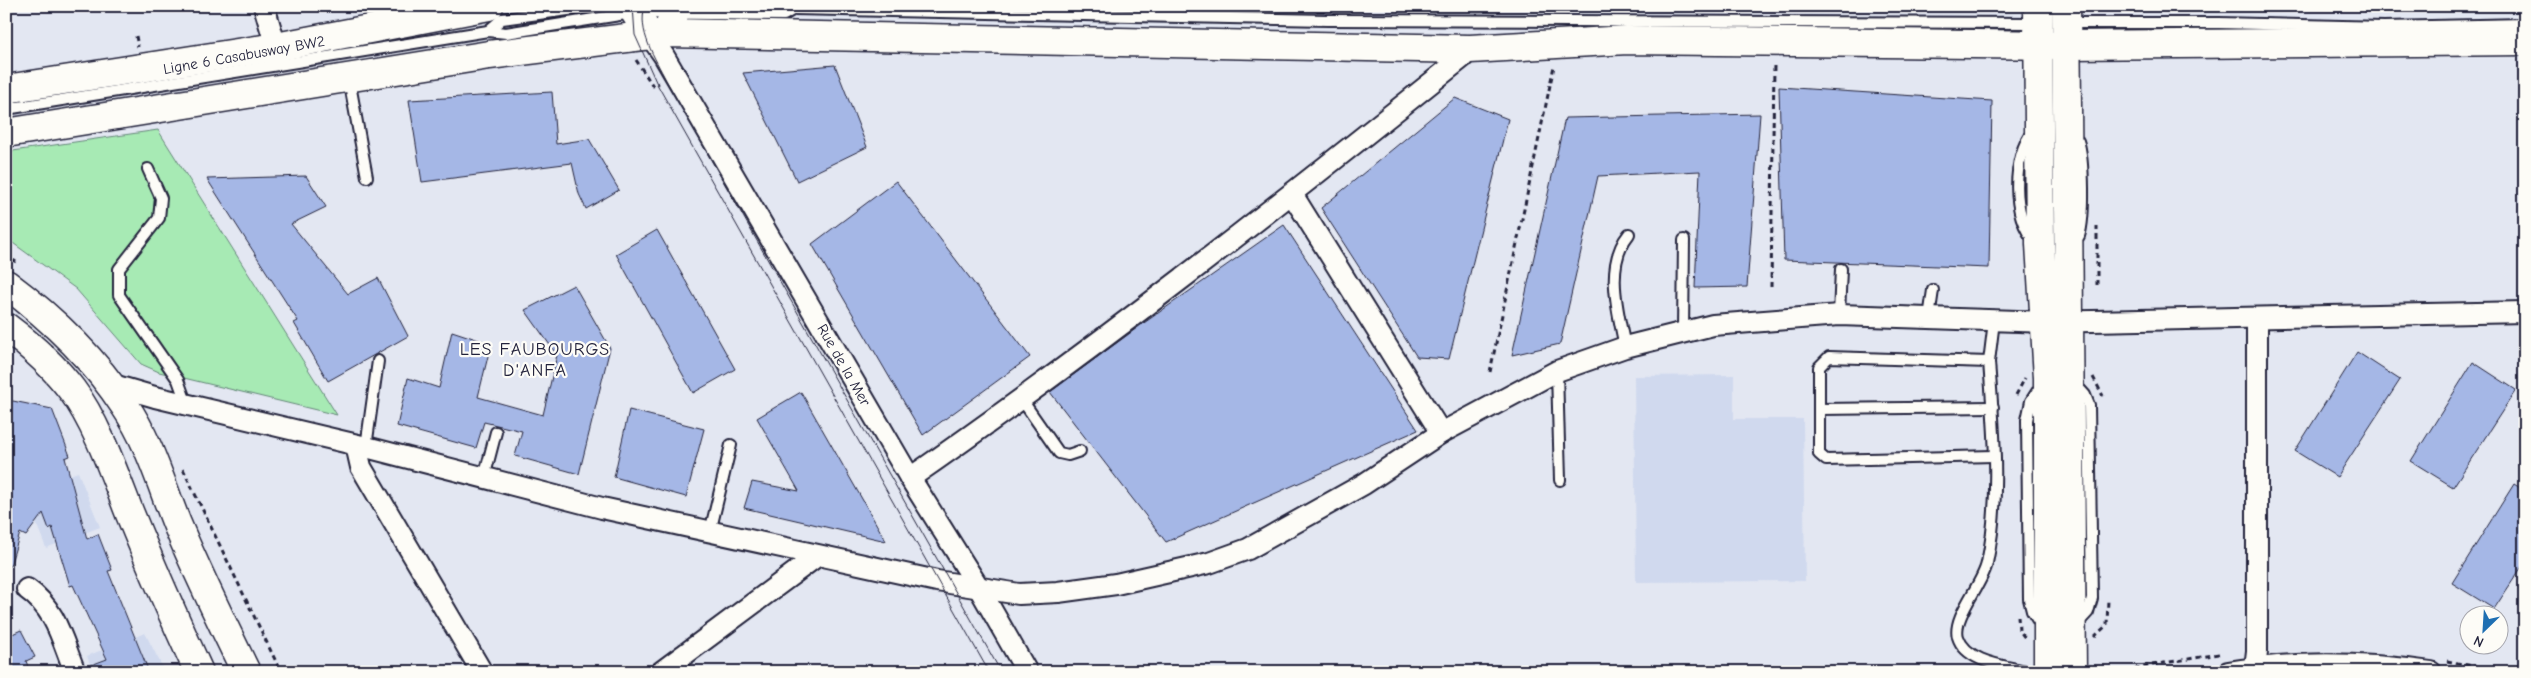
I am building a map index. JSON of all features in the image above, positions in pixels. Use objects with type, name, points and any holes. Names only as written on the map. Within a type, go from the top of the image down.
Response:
[{"type":"main road","points":[[6,89],[276,46],[488,18]]},
{"type":"main road","points":[[6,133],[488,55],[657,23],[1470,49],[1627,40],[2052,25],[2525,40]]},
{"type":"main road","points":[[2052,25],[2038,125],[2040,244],[2057,322],[2060,379],[2060,631],[2072,672]]},
{"type":"main road","points":[[2052,25],[2067,127],[2068,254],[2057,322]]},
{"type":"main road","points":[[6,284],[58,325],[88,354],[126,407],[147,448],[211,602],[246,672]]},
{"type":"main road","points":[[6,327],[39,354],[72,390],[83,408],[110,463],[167,602],[200,672]]},
{"type":"main road","points":[[2047,672],[2060,631]]},
{"type":"street","points":[[264,6],[276,46]]},
{"type":"street","name":"Rue de la Mer","points":[[657,23],[675,74],[910,478],[979,588],[1027,672]]},
{"type":"street","points":[[910,478],[1022,400],[1292,194],[1454,64],[1470,49]]},
{"type":"street","points":[[1292,194],[1442,433]]},
{"type":"street","points":[[110,384],[602,508],[816,556],[1019,594],[1058,592],[1116,584],[1209,563],[1248,549],[1312,515],[1442,433],[1557,371],[1624,347],[1713,325],[1839,315],[2057,322],[2525,312]]},
{"type":"street","points":[[2255,668],[2257,643],[2257,318]]},
{"type":"street","points":[[361,446],[361,467],[482,672]]},
{"type":"street","points":[[661,672],[816,556]]},
{"type":"street","points":[[27,589],[41,599],[49,610],[75,672]]},
{"type":"street","points":[[2228,672],[2255,668],[2331,664],[2370,665],[2431,672]]},
{"type":"lane","name":"Ligne 6 Casabusway BW2","points":[[6,109],[488,18],[502,20],[597,6]]},
{"type":"lane","name":"Ligne 6 Casabusway BW2","points":[[488,18],[506,33],[784,15],[792,8],[1328,20],[2052,25],[2219,23],[2384,27],[2525,24]]},
{"type":"lane","points":[[349,78],[367,177]]},
{"type":"lane","points":[[148,169],[161,198],[159,218],[119,269],[119,294],[178,380],[187,404]]},
{"type":"lane","points":[[1624,347],[1615,273],[1618,252],[1629,234]]},
{"type":"lane","points":[[1683,332],[1684,240]]},
{"type":"lane","points":[[1839,315],[1841,269]]},
{"type":"lane","points":[[1929,318],[1933,290]]},
{"type":"lane","points":[[1994,321],[1989,362],[1993,407],[1996,490],[1986,565],[1958,623],[1958,636],[1964,650],[1976,657],[2030,672]]},
{"type":"lane","points":[[1989,362],[1829,357],[1819,368],[1819,454],[1826,460],[1994,456]]},
{"type":"lane","points":[[361,446],[378,362]]},
{"type":"lane","points":[[1557,371],[1560,480]]},
{"type":"lane","points":[[2060,379],[2085,394],[2090,411],[2092,598],[2088,612],[2060,631]]},
{"type":"lane","points":[[1022,400],[1059,453],[1068,455],[1080,451]]},
{"type":"lane","points":[[1819,409],[1993,407]]},
{"type":"lane","points":[[484,478],[496,432]]},
{"type":"lane","points":[[710,532],[731,445]]},
{"type":"path","points":[[1771,287],[1774,56]]},
{"type":"path","points":[[1490,372],[1554,65]]},
{"type":"path","points":[[653,86],[675,74]]},
{"type":"shaded area","points":[[1734,375],[1734,419],[1803,419],[1805,581],[1636,582],[1634,376]]},
{"type":"shaded area","points":[[78,472],[100,527],[46,548],[24,492]]},
{"type":"shaded area","points":[[145,633],[165,672],[93,672],[87,656]]},
{"type":"green space","points":[[158,130],[337,415],[159,372],[141,364],[76,289],[6,238],[6,152]]},
{"type":"building","points":[[835,65],[867,147],[797,181],[743,73]]},
{"type":"building","points":[[1779,87],[1992,101],[1989,268],[1784,260]]},
{"type":"building","points":[[552,92],[556,144],[589,139],[619,190],[586,209],[579,194],[572,163],[422,182],[409,100]]},
{"type":"building","points":[[1455,98],[1508,119],[1449,359],[1417,357],[1321,208]]},
{"type":"building","points":[[1760,114],[1747,287],[1695,288],[1700,171],[1598,176],[1560,344],[1512,355],[1565,118]]},
{"type":"building","points":[[306,176],[326,207],[291,224],[348,294],[378,278],[408,336],[328,381],[294,323],[298,321],[207,179]]},
{"type":"building","points":[[896,181],[1030,357],[923,435],[812,244]]},
{"type":"building","points":[[1284,225],[1418,430],[1166,542],[1050,392],[1141,325]]},
{"type":"building","points":[[657,230],[735,369],[693,393],[616,254]]},
{"type":"building","points":[[574,285],[610,348],[579,474],[515,456],[522,431],[484,422],[476,448],[397,426],[408,378],[439,388],[452,331],[491,344],[478,397],[543,415],[557,355],[525,310]]},
{"type":"building","points":[[2357,352],[2400,380],[2337,477],[2295,451]]},
{"type":"building","points":[[2473,362],[2516,390],[2453,487],[2411,461]]},
{"type":"building","points":[[801,392],[886,541],[744,508],[752,482],[799,491],[757,418]]},
{"type":"building","points":[[13,401],[52,409],[70,456],[65,458],[87,539],[98,534],[112,570],[108,571],[149,672],[87,672],[86,667],[107,659],[73,585],[70,586],[52,527],[49,529],[43,513],[26,536],[20,533],[10,566],[6,566],[6,403]]},
{"type":"building","points":[[629,410],[704,429],[686,497],[614,477]]},
{"type":"building","points":[[2514,484],[2525,491],[2525,562],[2496,606],[2489,606],[2452,583]]},
{"type":"building","points":[[21,630],[35,657],[26,661],[30,672],[6,672],[6,637]]},
{"type":"tram line","points":[[633,6],[635,35],[657,84],[989,672]]},
{"type":"tram line","points":[[645,6],[643,25],[652,54],[1001,672]]},
{"type":"district","name":"LES FAUBOURGS D'ANFA","points":[[535,359]]}]
